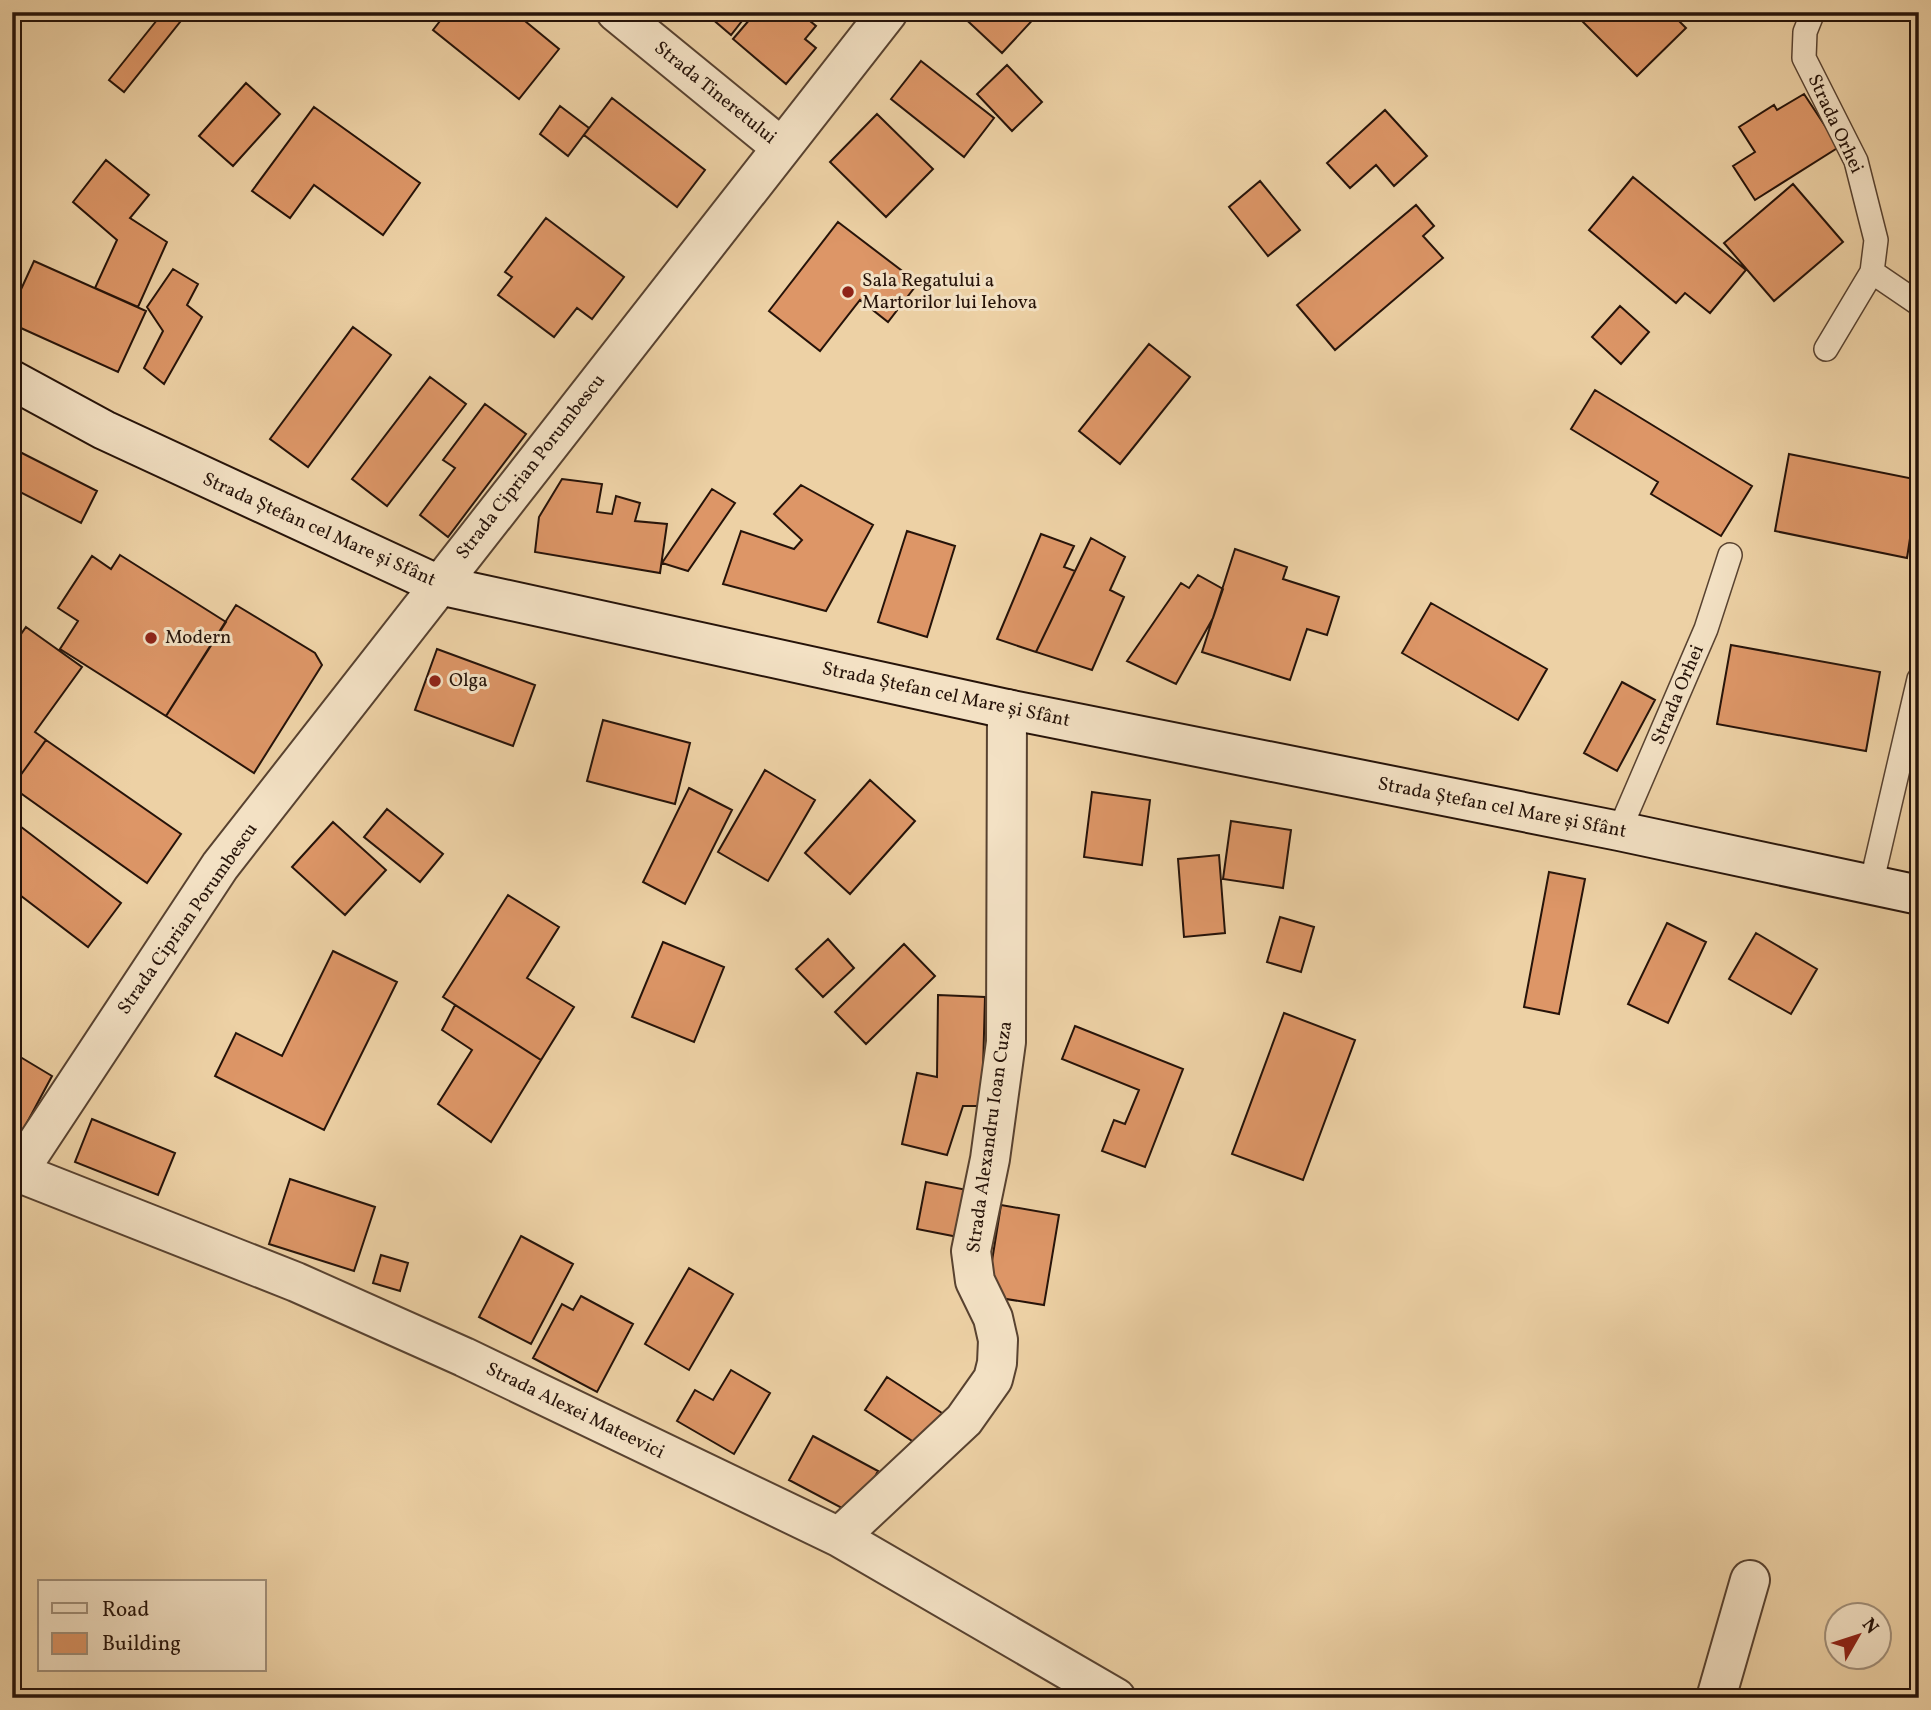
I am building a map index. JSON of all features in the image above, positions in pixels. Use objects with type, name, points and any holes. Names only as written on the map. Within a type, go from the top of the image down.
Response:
[{"type":"street","name":"Strada Tineretului","points":[[616,12],[781,147]]},
{"type":"street","name":"Strada Ciprian Porumbescu","points":[[15,1171],[220,866],[888,12]]},
{"type":"street","name":"Strada Ștefan cel Mare și Sfânt","points":[[12,380],[104,430],[439,585],[1007,709],[1619,831],[1919,895]]},
{"type":"street","name":"Strada Alexandru Ioan Cuza","points":[[839,1537],[964,1420],[993,1378],[997,1363],[998,1340],[993,1318],[975,1281],[971,1251],[990,1159],[1006,1042],[1007,709]]},
{"type":"street","name":"Strada Alexei Mateevici","points":[[15,1171],[296,1282],[428,1340],[839,1537],[1116,1698]]},
{"type":"street","points":[[1716,1698],[1749,1580]]},
{"type":"lane","name":"Strada Orhei","points":[[1813,12],[1805,32],[1804,58],[1856,161],[1876,240],[1872,272],[1826,349]]},
{"type":"lane","points":[[1872,272],[1919,304]]},
{"type":"lane","name":"Strada Orhei","points":[[1619,831],[1706,629],[1730,555]]},
{"type":"lane","points":[[1871,885],[1919,679]]},
{"type":"building","points":[[157,12],[188,12],[124,92],[109,80],[161,15]]},
{"type":"building","points":[[447,12],[514,12],[559,49],[519,99],[433,30]]},
{"type":"building","points":[[704,12],[749,12],[731,35]]},
{"type":"building","points":[[756,12],[799,12],[816,26],[805,39],[816,48],[786,84],[733,39]]},
{"type":"building","points":[[958,12],[1040,12],[1002,53]]},
{"type":"building","points":[[1590,12],[1670,12],[1686,28],[1637,76],[1582,21]]},
{"type":"building","points":[[921,61],[994,118],[964,157],[891,99]]},
{"type":"building","points":[[1007,65],[1042,102],[1012,131],[977,94]]},
{"type":"building","points":[[246,83],[280,114],[233,166],[199,136]]},
{"type":"building","points":[[1804,94],[1839,147],[1755,200],[1733,166],[1755,152],[1739,127],[1774,105],[1777,110]]},
{"type":"building","points":[[612,98],[705,170],[677,207],[584,135]]},
{"type":"building","points":[[560,106],[589,128],[568,156],[540,134]]},
{"type":"building","points":[[314,107],[420,183],[383,235],[314,185],[290,218],[252,191]]},
{"type":"building","points":[[1385,110],[1427,156],[1394,186],[1376,165],[1350,188],[1327,163]]},
{"type":"building","points":[[877,114],[933,169],[886,217],[830,162]]},
{"type":"building","points":[[106,160],[149,195],[130,218],[167,242],[138,307],[95,288],[117,240],[73,202]]},
{"type":"building","points":[[1633,177],[1746,270],[1710,313],[1685,293],[1676,303],[1589,230]]},
{"type":"building","points":[[1260,181],[1300,230],[1268,256],[1229,207]]},
{"type":"building","points":[[1793,184],[1843,242],[1774,301],[1724,243]]},
{"type":"building","points":[[1416,205],[1434,226],[1423,236],[1443,258],[1335,350],[1297,305]]},
{"type":"building","points":[[546,218],[624,277],[592,319],[577,308],[554,337],[498,295],[512,277],[505,272]]},
{"type":"building","name":"Sala Regatului a Martorilor lui Iehova","points":[[838,222],[918,283],[888,322],[860,300],[820,351],[769,311]]},
{"type":"building","points":[[34,261],[146,311],[118,372],[12,324],[12,309]]},
{"type":"building","points":[[173,269],[198,284],[187,305],[202,317],[164,384],[144,368],[163,331],[147,307]]},
{"type":"building","points":[[1620,306],[1649,332],[1621,364],[1592,337]]},
{"type":"building","points":[[353,327],[391,355],[308,467],[270,439]]},
{"type":"building","points":[[1149,344],[1190,377],[1120,464],[1079,431]]},
{"type":"building","points":[[430,377],[466,404],[387,506],[352,479]]},
{"type":"building","points":[[1595,390],[1752,486],[1721,536],[1651,494],[1658,482],[1571,429]]},
{"type":"building","points":[[485,404],[526,434],[448,537],[420,515],[455,468],[443,460]]},
{"type":"building","points":[[12,448],[97,491],[81,523],[12,488]]},
{"type":"building","points":[[1789,454],[1919,480],[1907,558],[1775,531]]},
{"type":"building","points":[[562,479],[602,484],[597,512],[612,514],[616,496],[640,503],[635,521],[667,524],[660,573],[535,552],[539,517]]},
{"type":"building","points":[[801,485],[873,525],[826,611],[723,584],[741,531],[794,549],[802,540],[774,514]]},
{"type":"building","points":[[712,489],[735,503],[688,571],[662,563]]},
{"type":"building","points":[[907,531],[955,546],[927,637],[878,622]]},
{"type":"building","points":[[1041,534],[1074,546],[1064,567],[1075,571],[1036,652],[997,639]]},
{"type":"building","points":[[1091,538],[1125,557],[1110,590],[1124,597],[1092,670],[1036,652]]},
{"type":"building","points":[[1235,549],[1287,567],[1283,579],[1339,597],[1327,635],[1307,629],[1290,680],[1202,652]]},
{"type":"building","points":[[120,555],[226,622],[166,716],[60,649],[78,621],[58,608],[92,556],[111,569]]},
{"type":"building","points":[[1198,575],[1223,589],[1213,618],[1176,684],[1127,661],[1181,583],[1189,588]]},
{"type":"building","points":[[1431,603],[1547,669],[1518,720],[1402,653]]},
{"type":"building","points":[[236,605],[315,653],[322,665],[254,773],[166,716]]},
{"type":"building","points":[[26,627],[82,667],[35,732],[46,740],[12,787],[12,647]]},
{"type":"building","points":[[1731,645],[1880,672],[1866,751],[1717,724]]},
{"type":"building","points":[[437,649],[535,685],[513,746],[415,710]]},
{"type":"building","points":[[1622,682],[1655,700],[1617,771],[1584,753]]},
{"type":"building","points":[[603,720],[690,743],[675,804],[587,781]]},
{"type":"building","points":[[46,740],[181,834],[147,883],[12,787]]},
{"type":"building","points":[[765,770],[815,800],[768,881],[718,852]]},
{"type":"building","points":[[870,780],[915,821],[850,894],[805,853]]},
{"type":"building","points":[[689,788],[732,810],[685,904],[643,882]]},
{"type":"building","points":[[1092,792],[1150,800],[1142,865],[1084,857]]},
{"type":"building","points":[[387,809],[443,854],[420,882],[364,837]]},
{"type":"building","points":[[12,820],[121,903],[88,947],[12,889]]},
{"type":"building","points":[[1231,821],[1291,830],[1283,888],[1223,879]]},
{"type":"building","points":[[333,822],[386,870],[345,915],[292,867]]},
{"type":"building","points":[[1219,855],[1225,933],[1184,937],[1178,859]]},
{"type":"building","points":[[1549,872],[1585,879],[1559,1014],[1524,1007]]},
{"type":"building","points":[[508,895],[559,927],[527,978],[574,1007],[541,1060],[443,997]]},
{"type":"building","points":[[1280,917],[1314,927],[1301,972],[1267,962]]},
{"type":"building","points":[[1667,923],[1706,942],[1668,1023],[1628,1004]]},
{"type":"building","points":[[1756,933],[1817,969],[1791,1014],[1729,979]]},
{"type":"building","points":[[828,939],[854,968],[823,997],[796,969]]},
{"type":"building","points":[[663,942],[724,967],[694,1042],[632,1017]]},
{"type":"building","points":[[904,944],[935,976],[866,1044],[835,1012]]},
{"type":"building","points":[[333,951],[397,982],[324,1130],[215,1076],[236,1033],[282,1056]]},
{"type":"building","points":[[938,995],[985,997],[982,1106],[963,1106],[947,1155],[902,1144],[917,1073],[937,1077]]},
{"type":"building","points":[[455,1005],[541,1060],[491,1142],[438,1104],[472,1050],[442,1030]]},
{"type":"building","points":[[1284,1013],[1355,1040],[1303,1180],[1232,1154]]},
{"type":"building","points":[[1075,1026],[1183,1069],[1145,1167],[1102,1151],[1114,1120],[1125,1124],[1139,1090],[1062,1059]]},
{"type":"building","points":[[12,1052],[52,1076],[15,1145],[12,1143]]},
{"type":"building","points":[[92,1119],[175,1153],[158,1195],[75,1162]]},
{"type":"building","points":[[290,1179],[375,1207],[354,1271],[269,1244]]},
{"type":"building","points":[[926,1182],[967,1190],[958,1237],[917,1229]]},
{"type":"building","points":[[1001,1205],[1059,1215],[1044,1305],[1000,1298],[991,1267]]},
{"type":"building","points":[[521,1236],[573,1264],[531,1344],[479,1317]]},
{"type":"building","points":[[381,1255],[408,1263],[400,1291],[373,1283]]},
{"type":"building","points":[[689,1268],[733,1294],[689,1370],[645,1344]]},
{"type":"building","points":[[581,1296],[633,1324],[597,1392],[533,1358],[562,1304],[573,1310]]},
{"type":"building","points":[[731,1370],[770,1393],[734,1454],[677,1421],[695,1390],[713,1400]]},
{"type":"building","points":[[887,1377],[945,1415],[923,1448],[865,1410]]},
{"type":"building","points":[[813,1436],[878,1471],[855,1515],[789,1480]]},
{"type":"place","name":"Sala Regatului a Martorilor lui Iehova","points":[[848,292]]},
{"type":"place","name":"Modern","points":[[151,638]]},
{"type":"place","name":"Olga","points":[[435,681]]}]
